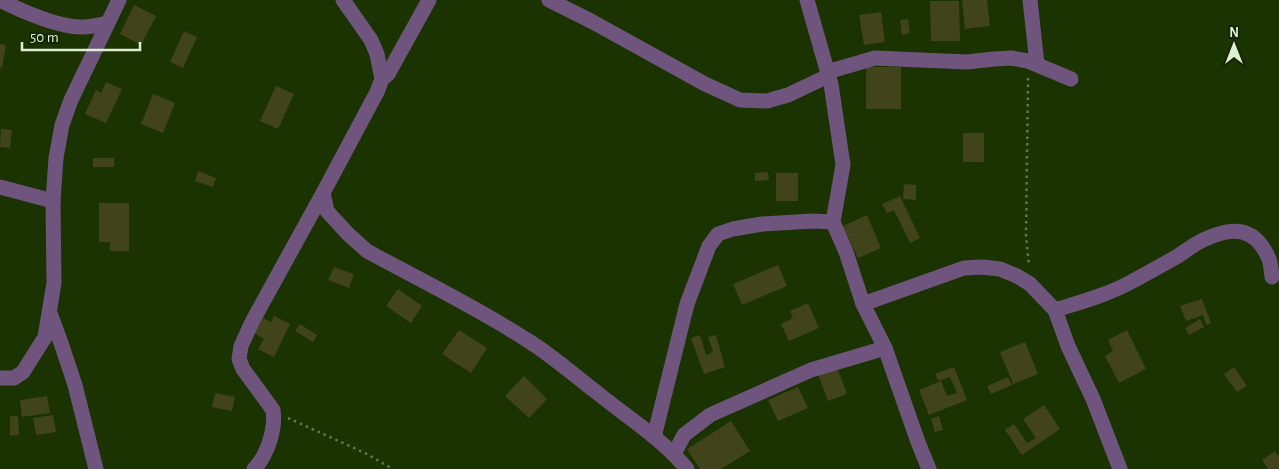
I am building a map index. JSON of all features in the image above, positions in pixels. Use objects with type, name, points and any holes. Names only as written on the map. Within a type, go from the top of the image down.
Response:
[{"type":"street","points":[[0,0],[20,10],[65,25],[84,28],[107,23]]},
{"type":"street","points":[[0,378],[14,378],[23,372],[45,337],[54,283],[56,158],[62,126],[71,100],[119,0]]},
{"type":"street","points":[[343,0],[371,40],[377,54],[382,79]]},
{"type":"street","points":[[254,469],[264,454],[274,429],[273,410],[243,369],[239,359],[241,346],[252,322],[377,92],[382,79],[388,74],[429,0]]},
{"type":"street","points":[[549,0],[705,84],[740,100],[767,101],[788,95],[828,74],[876,58],[967,62],[1011,58],[1033,62],[1071,79]]},
{"type":"street","points":[[807,0],[831,84],[844,165],[833,222],[846,252],[864,304],[885,348],[929,469]]},
{"type":"street","points":[[1030,0],[1033,62]]},
{"type":"street","points":[[0,187],[54,201]]},
{"type":"street","points":[[323,192],[327,211],[347,234],[367,251],[528,340],[637,422],[674,454],[687,469]]},
{"type":"street","points":[[654,437],[687,304],[709,246],[718,234],[733,229],[762,224],[813,220],[833,222]]},
{"type":"street","points":[[1055,310],[1091,299],[1128,284],[1179,256],[1201,241],[1221,232],[1248,233],[1258,240],[1270,259],[1272,277]]},
{"type":"street","points":[[864,304],[964,268],[1000,269],[1030,284],[1055,310],[1068,346],[1093,399],[1120,469]]},
{"type":"street","points":[[50,313],[76,385],[96,469]]},
{"type":"street","points":[[674,454],[684,435],[710,415],[811,370],[885,348]]},
{"type":"path","points":[[1030,284],[1026,237],[1027,142],[1033,62]]},
{"type":"path","points":[[273,410],[299,424],[365,453],[393,469]]},
{"type":"building","points":[[962,0],[987,0],[990,26],[965,29]]},
{"type":"building","points":[[930,1],[959,1],[960,41],[931,41]]},
{"type":"building","points":[[134,5],[156,16],[141,45],[120,34]]},
{"type":"building","points":[[881,12],[885,42],[864,45],[859,15]]},
{"type":"building","points":[[908,19],[910,33],[902,35],[900,20]]},
{"type":"building","points":[[184,31],[197,37],[183,68],[170,62]]},
{"type":"building","points":[[0,44],[6,45],[2,68],[0,67]]},
{"type":"building","points":[[866,67],[901,67],[901,109],[866,109]]},
{"type":"building","points":[[106,82],[122,89],[106,123],[85,114],[96,90],[101,93]]},
{"type":"building","points":[[276,86],[294,94],[278,129],[260,121]]},
{"type":"building","points":[[153,94],[175,103],[163,133],[141,124]]},
{"type":"building","points":[[1,129],[12,130],[10,148],[0,147]]},
{"type":"building","points":[[963,133],[984,133],[984,162],[963,162]]},
{"type":"building","points":[[93,158],[114,158],[114,167],[93,167]]},
{"type":"building","points":[[198,171],[216,178],[213,187],[195,181]]},
{"type":"building","points":[[768,172],[769,180],[755,181],[755,173]]},
{"type":"building","points":[[776,173],[798,173],[798,201],[776,201]]},
{"type":"building","points":[[904,184],[916,185],[916,200],[903,199]]},
{"type":"building","points":[[900,196],[920,238],[910,243],[894,210],[887,213],[882,204]]},
{"type":"building","points":[[99,203],[129,203],[129,251],[110,251],[110,242],[99,242]]},
{"type":"building","points":[[867,215],[881,248],[858,258],[843,226]]},
{"type":"building","points":[[778,265],[787,286],[742,305],[733,284]]},
{"type":"building","points":[[334,267],[354,274],[349,288],[328,280]]},
{"type":"building","points":[[398,289],[422,306],[411,323],[386,306]]},
{"type":"building","points":[[1202,299],[1211,323],[1206,325],[1203,315],[1186,321],[1180,306]]},
{"type":"building","points":[[808,303],[819,328],[789,341],[781,324],[793,318],[790,311]]},
{"type":"building","points":[[274,316],[290,324],[274,357],[258,349],[264,339],[252,332],[260,317],[271,322]]},
{"type":"building","points":[[1200,319],[1204,327],[1189,335],[1185,328]]},
{"type":"building","points":[[300,324],[317,335],[313,342],[295,331]]},
{"type":"building","points":[[459,330],[487,348],[471,373],[442,354]]},
{"type":"building","points":[[1127,330],[1146,369],[1119,383],[1105,356],[1113,351],[1108,340]]},
{"type":"building","points":[[700,335],[706,355],[713,352],[708,337],[716,335],[725,367],[704,374],[691,338]]},
{"type":"building","points":[[1025,342],[1038,374],[1013,384],[1000,352]]},
{"type":"building","points":[[837,367],[847,394],[828,401],[818,374]]},
{"type":"building","points":[[954,367],[967,400],[929,415],[919,390],[941,381],[947,396],[957,393],[950,377],[939,381],[935,374]]},
{"type":"building","points":[[1234,367],[1247,386],[1237,392],[1224,374]]},
{"type":"building","points":[[524,376],[547,399],[529,418],[505,396]]},
{"type":"building","points":[[1008,377],[1012,385],[991,394],[987,386]]},
{"type":"building","points":[[798,387],[808,408],[778,421],[768,400]]},
{"type":"building","points":[[215,393],[235,397],[232,411],[212,407]]},
{"type":"building","points":[[47,396],[50,413],[22,417],[20,400]]},
{"type":"building","points":[[1044,405],[1060,429],[1022,455],[1005,430],[1014,424],[1027,443],[1036,438],[1023,419]]},
{"type":"building","points":[[53,415],[56,432],[36,435],[33,418]]},
{"type":"building","points":[[10,416],[18,416],[19,435],[10,436]]},
{"type":"building","points":[[939,416],[943,430],[935,432],[931,419]]},
{"type":"building","points":[[731,421],[750,451],[721,469],[700,469],[687,449]]},
{"type":"building","points":[[1275,451],[1279,457],[1279,469],[1268,469],[1262,460]]}]
